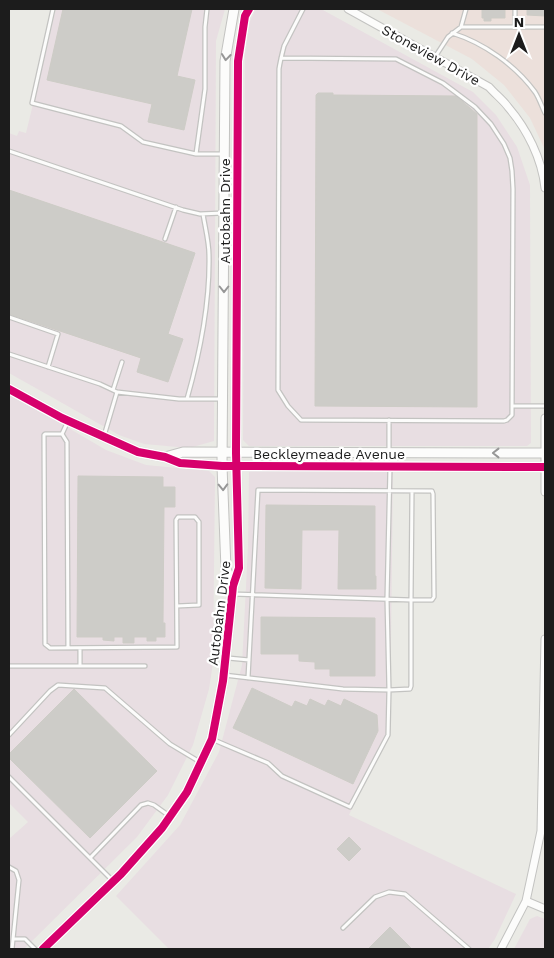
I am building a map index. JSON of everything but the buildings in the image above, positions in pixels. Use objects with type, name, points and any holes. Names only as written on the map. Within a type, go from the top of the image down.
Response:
[{"type":"street","name":"Autobahn Drive","points":[[232,590],[226,569],[222,453],[225,61],[234,9]]},
{"type":"street","name":"Autobahn Drive","points":[[43,949],[113,881],[162,828],[187,792],[212,739],[224,675],[232,590],[239,568],[236,453],[238,61],[245,16],[249,9]]},
{"type":"street","name":"Stoneview Drive","points":[[348,9],[489,87],[508,106],[532,144],[540,162],[545,188]]},
{"type":"street","name":"Beckleymeade Avenue","points":[[10,392],[68,421],[138,452],[165,456],[180,463],[222,466],[545,467]]},
{"type":"street","points":[[545,418],[545,492]]},
{"type":"street","name":"Beckleymeade Avenue","points":[[165,456],[183,452],[545,453]]},
{"type":"street","points":[[390,453],[390,466]]},
{"type":"street","points":[[501,949],[526,901],[541,832],[545,732],[545,639]]},
{"type":"street","points":[[526,901],[545,909]]},
{"type":"lane","points":[[53,9],[32,103],[121,126],[143,142],[196,154],[225,154]]},
{"type":"lane","points":[[196,154],[205,89],[205,27],[207,9]]},
{"type":"lane","points":[[281,58],[396,59],[443,83],[475,107],[491,124],[508,151],[512,171],[512,415],[508,420],[301,420],[288,406],[278,390],[279,70],[281,58],[287,40],[303,9]]},
{"type":"lane","points":[[461,27],[466,9]]},
{"type":"lane","points":[[515,9],[515,27]]},
{"type":"lane","points":[[435,56],[452,33],[461,27],[545,27]]},
{"type":"lane","points":[[452,33],[466,38],[504,60],[535,93],[545,113]]},
{"type":"lane","points":[[9,151],[176,207],[203,214],[224,214]]},
{"type":"lane","points":[[165,239],[176,207]]},
{"type":"lane","points":[[187,399],[196,367],[208,291],[209,254],[203,214]]},
{"type":"lane","points":[[9,317],[58,334],[48,367]]},
{"type":"lane","points":[[9,354],[100,384],[117,392],[187,399],[223,399]]},
{"type":"lane","points":[[113,390],[122,362]]},
{"type":"lane","points":[[104,437],[117,392]]},
{"type":"lane","points":[[512,406],[545,406]]},
{"type":"lane","points":[[389,420],[390,453]]},
{"type":"lane","points":[[62,434],[68,421]]},
{"type":"lane","points":[[62,434],[44,435],[45,644],[50,648],[178,647],[177,606],[176,520],[178,517],[195,517],[199,522],[199,605],[177,606]]},
{"type":"lane","points":[[62,434],[67,442],[68,648]]},
{"type":"lane","points":[[212,739],[268,763],[282,776],[350,807],[388,736],[387,599],[390,466]]},
{"type":"lane","points":[[232,590],[253,596],[432,600],[434,597],[434,494],[432,491],[258,490],[253,596],[248,678]]},
{"type":"lane","points":[[224,675],[343,689],[410,689],[412,491]]},
{"type":"lane","points":[[80,648],[80,666]]},
{"type":"lane","points":[[225,658],[249,660]]},
{"type":"lane","points":[[9,666],[145,666]]},
{"type":"lane","points":[[9,734],[50,691],[58,686],[105,688],[170,744],[201,762]]},
{"type":"lane","points":[[9,777],[113,881]]},
{"type":"lane","points":[[90,858],[141,805],[148,803],[154,805],[170,817]]},
{"type":"lane","points":[[9,867],[16,871],[19,880],[12,949]]},
{"type":"lane","points":[[343,928],[375,897],[389,892],[405,894],[464,948],[470,949]]},
{"type":"lane","points":[[13,939],[25,940],[35,949]]},
{"type":"shaded area","points":[[56,9],[225,9],[216,41],[214,441],[189,448],[144,444],[119,435],[9,373],[9,133],[17,136],[19,131],[26,133]]},
{"type":"shaded area","points":[[256,9],[321,9],[473,92],[496,115],[517,147],[530,185],[531,443],[527,446],[249,446],[243,440],[245,54],[250,21]]},
{"type":"shaded area","points":[[377,9],[545,9],[545,150],[530,118],[504,85],[472,59]]},
{"type":"shaded area","points":[[9,393],[106,450],[146,465],[209,471],[215,477],[213,663],[209,689],[193,745],[168,795],[137,837],[24,949],[9,949],[9,839],[28,822],[9,803]]},
{"type":"shaded area","points":[[256,467],[393,468],[390,728],[349,815],[516,894],[495,939],[488,949],[169,949],[116,896],[180,825],[219,752],[242,665],[248,547],[249,472]]},
{"type":"shaded area","points":[[537,916],[545,919],[545,949],[514,949],[530,919]]},
{"type":"cycle path","points":[[43,949],[121,874],[162,828],[187,792],[212,739],[223,681],[233,586],[239,568],[236,453],[238,61],[245,16],[249,9]]},
{"type":"cycle path","points":[[9,389],[62,418],[138,452],[165,457],[180,463],[222,466],[545,467]]}]
